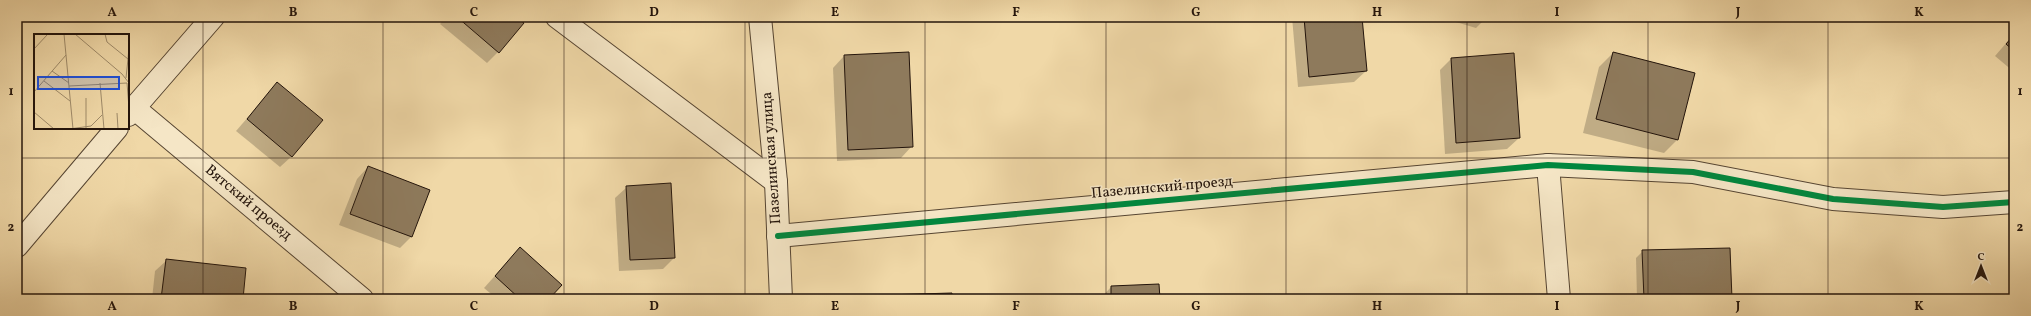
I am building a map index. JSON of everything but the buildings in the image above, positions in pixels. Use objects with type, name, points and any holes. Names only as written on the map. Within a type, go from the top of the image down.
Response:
[{"type":"street","points":[[131,111],[213,17]]},
{"type":"street","points":[[557,17],[776,182]]},
{"type":"street","name":"Пазелинская улица","points":[[760,17],[776,182],[781,299]]},
{"type":"street","name":"Вятский проезд","points":[[131,111],[362,299]]},
{"type":"street","points":[[17,246],[116,129]]},
{"type":"street","points":[[1548,165],[1559,299]]},
{"type":"street","name":"Пазелинский проезд","points":[[778,236],[1548,165],[1693,172],[1834,199],[1943,207],[2014,202]]},
{"type":"cycle path","points":[[778,236],[1548,165],[1693,172],[1833,199],[1943,207],[2014,202]]}]
